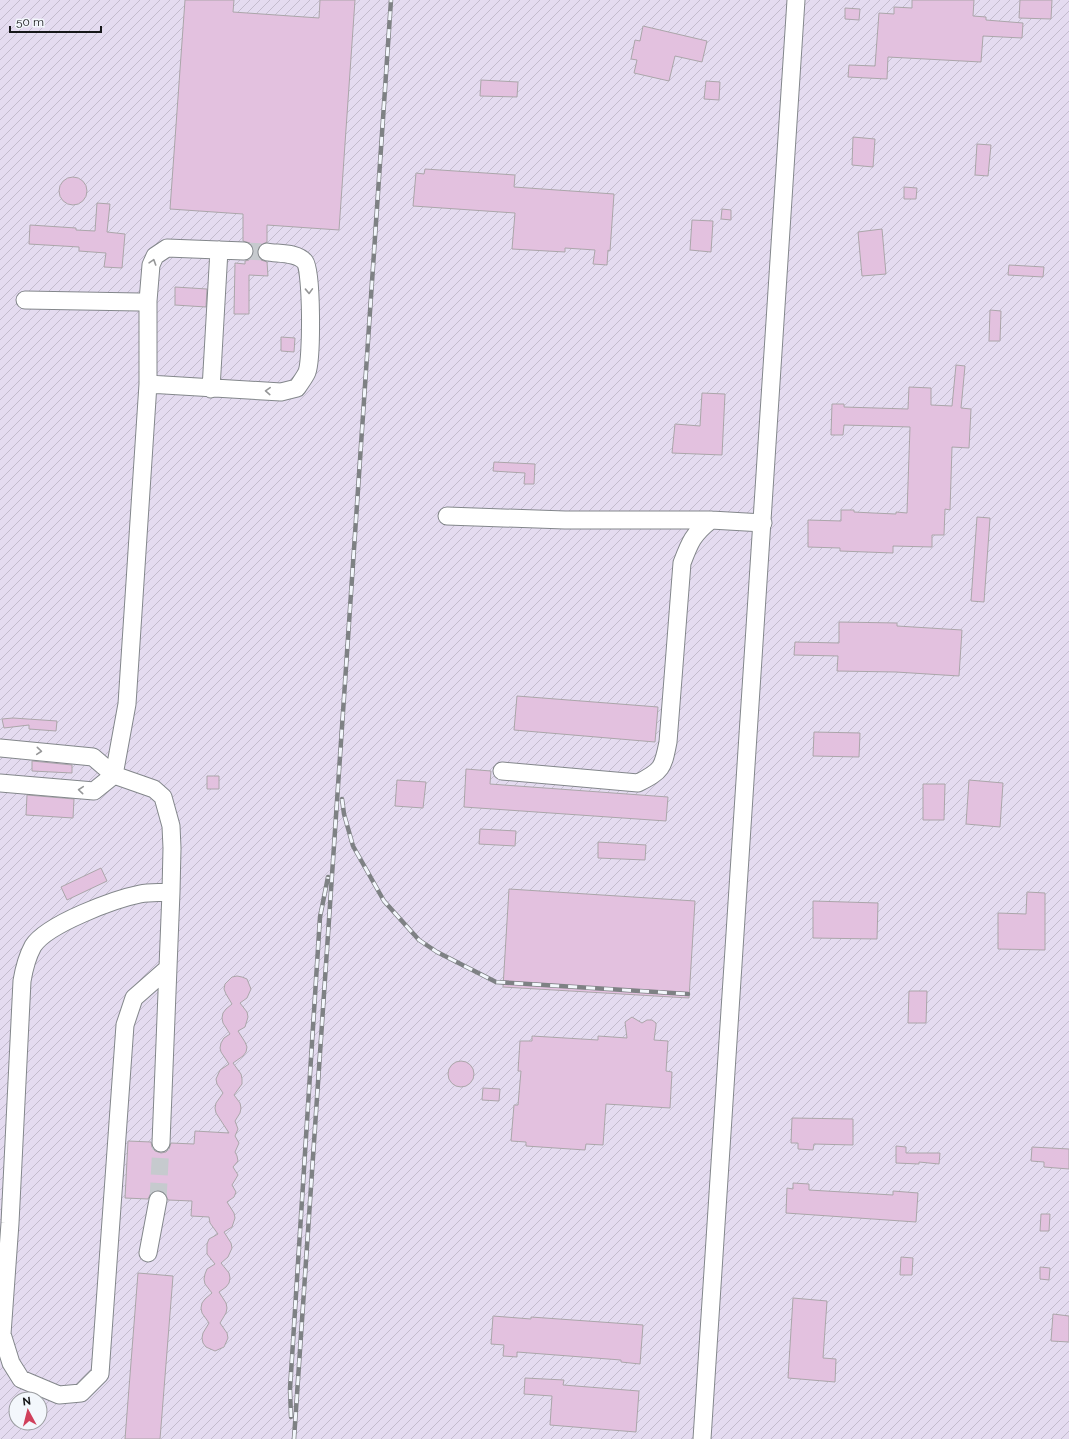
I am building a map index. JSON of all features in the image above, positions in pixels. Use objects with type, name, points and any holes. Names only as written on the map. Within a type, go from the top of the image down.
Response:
[{"type":"street","points":[[702,1439],[796,0]]},
{"type":"street","points":[[0,783],[94,791],[114,775],[127,704],[148,384],[148,301],[151,265],[155,256],[167,248],[244,251]]},
{"type":"street","points":[[211,389],[219,250]]},
{"type":"street","points":[[148,384],[211,389],[281,392],[297,388],[307,373],[311,343],[309,276],[306,262],[297,256],[267,252]]},
{"type":"street","points":[[25,300],[148,301]]},
{"type":"street","points":[[447,516],[565,520],[711,520],[763,523]]},
{"type":"street","points":[[502,771],[638,783],[652,776],[664,763],[668,742],[682,563],[690,544],[699,530],[711,520]]},
{"type":"street","points":[[0,748],[93,757],[114,775],[154,789],[163,797],[171,826],[171,892],[161,1143]]},
{"type":"street","points":[[167,969],[134,998],[125,1025],[100,1374],[81,1393],[60,1395],[21,1379],[11,1363],[2,1334],[10,1223],[22,981],[26,962],[34,945],[46,934],[67,921],[90,910],[140,894],[171,892]]},
{"type":"street","points":[[148,1253],[158,1200]]},
{"type":"shaded area","points":[[0,0],[1069,0],[1069,1439],[0,1439]]},
{"type":"building","points":[[185,0],[234,0],[233,12],[319,18],[320,0],[355,0],[339,230],[267,225],[267,242],[259,246],[257,251],[261,260],[267,262],[268,276],[249,275],[249,314],[234,314],[235,263],[245,264],[245,261],[252,257],[254,252],[250,243],[243,241],[243,214],[170,209]]},
{"type":"building","points":[[912,0],[974,0],[973,16],[986,17],[986,20],[1023,23],[1022,38],[983,36],[981,62],[888,57],[887,79],[848,77],[849,65],[875,66],[879,13],[894,14],[894,7],[912,8]]},
{"type":"building","points":[[1020,0],[1052,0],[1051,19],[1019,18]]},
{"type":"building","points":[[845,8],[860,9],[859,20],[845,19]]},
{"type":"building","points":[[643,26],[707,41],[702,62],[675,56],[669,81],[634,73],[637,60],[631,59],[635,40],[640,41]]},
{"type":"building","points":[[481,80],[518,82],[517,97],[480,96]]},
{"type":"building","points":[[706,81],[720,82],[719,100],[704,99]]},
{"type":"building","points":[[853,137],[875,139],[873,167],[852,165]]},
{"type":"building","points":[[977,144],[991,145],[988,176],[975,175]]},
{"type":"building","points":[[425,169],[515,175],[514,187],[614,194],[610,251],[608,250],[607,265],[593,264],[595,250],[565,248],[565,252],[512,249],[515,213],[413,206],[416,173],[424,174]]},
{"type":"building","points":[[73,177],[83,181],[87,191],[83,201],[73,205],[63,201],[59,191],[63,181]]},
{"type":"building","points":[[904,187],[917,188],[916,199],[904,199]]},
{"type":"building","points":[[97,203],[110,204],[107,232],[125,234],[122,268],[104,267],[106,253],[79,251],[79,247],[29,244],[30,225],[76,228],[76,230],[95,231]]},
{"type":"building","points":[[722,209],[731,210],[731,220],[721,219]]},
{"type":"building","points":[[692,220],[713,221],[711,252],[690,250]]},
{"type":"building","points":[[882,229],[886,274],[862,276],[858,232]]},
{"type":"building","points":[[1009,265],[1044,267],[1043,277],[1008,275]]},
{"type":"building","points":[[175,287],[207,289],[206,307],[175,305]]},
{"type":"building","points":[[990,310],[1001,311],[1000,341],[989,341]]},
{"type":"building","points":[[281,337],[295,338],[294,352],[281,351]]},
{"type":"building","points":[[956,365],[965,366],[961,408],[971,409],[969,448],[952,447],[950,510],[945,509],[944,535],[932,535],[932,547],[893,546],[893,553],[840,551],[840,548],[808,547],[808,520],[841,521],[841,510],[854,510],[854,512],[873,513],[907,513],[910,427],[844,425],[843,435],[831,435],[832,404],[844,404],[844,407],[908,409],[909,387],[931,388],[931,405],[952,406]]},
{"type":"building","points":[[702,393],[725,394],[722,455],[672,453],[675,424],[700,426]]},
{"type":"building","points":[[494,462],[535,464],[534,484],[524,484],[525,473],[493,471]]},
{"type":"building","points":[[977,517],[990,518],[984,602],[971,601]]},
{"type":"building","points":[[839,622],[897,623],[897,626],[962,630],[959,676],[896,672],[837,671],[838,656],[794,655],[795,642],[839,643]]},
{"type":"building","points":[[517,696],[658,707],[655,742],[514,730]]},
{"type":"building","points":[[13,718],[57,721],[56,731],[29,729],[29,725],[4,728],[2,719]]},
{"type":"building","points":[[814,732],[860,733],[859,757],[813,756]]},
{"type":"building","points":[[32,761],[72,765],[72,773],[32,771]]},
{"type":"building","points":[[466,769],[491,771],[490,784],[668,797],[666,821],[464,807]]},
{"type":"building","points":[[207,776],[219,776],[219,789],[207,789]]},
{"type":"building","points":[[397,780],[426,782],[423,808],[395,806]]},
{"type":"building","points":[[969,780],[1003,783],[1000,827],[966,824]]},
{"type":"building","points":[[923,784],[945,784],[944,820],[923,820]]},
{"type":"building","points":[[27,795],[74,799],[73,818],[26,815]]},
{"type":"building","points":[[480,829],[516,831],[515,846],[479,844]]},
{"type":"building","points":[[598,842],[646,845],[645,860],[598,858]]},
{"type":"building","points":[[101,868],[107,881],[67,900],[61,887]]},
{"type":"building","points":[[509,889],[695,901],[689,998],[503,987]]},
{"type":"building","points":[[1027,892],[1045,893],[1045,950],[998,949],[998,913],[1026,914]]},
{"type":"building","points":[[813,901],[878,903],[877,939],[813,938]]},
{"type":"building","points":[[237,976],[247,979],[251,989],[247,998],[240,1003],[247,1012],[248,1017],[245,1027],[238,1031],[247,1047],[246,1052],[233,1063],[241,1074],[242,1079],[242,1084],[234,1095],[240,1103],[241,1108],[235,1121],[238,1129],[235,1136],[239,1143],[235,1152],[238,1161],[233,1167],[238,1175],[232,1185],[236,1192],[234,1197],[227,1202],[234,1213],[235,1218],[232,1227],[224,1232],[231,1243],[232,1248],[228,1257],[221,1263],[229,1273],[230,1278],[226,1287],[219,1292],[226,1303],[227,1308],[226,1313],[220,1323],[227,1333],[228,1338],[224,1347],[215,1351],[206,1347],[203,1343],[203,1333],[209,1323],[202,1313],[201,1308],[202,1303],[212,1293],[205,1284],[205,1274],[207,1269],[215,1264],[207,1254],[207,1244],[209,1239],[218,1234],[210,1223],[209,1217],[191,1216],[192,1201],[168,1200],[165,1193],[159,1190],[155,1190],[151,1193],[148,1199],[125,1198],[128,1141],[151,1142],[155,1151],[161,1153],[166,1152],[169,1149],[171,1143],[194,1144],[195,1131],[229,1133],[216,1113],[216,1103],[223,1093],[217,1084],[216,1079],[220,1070],[229,1064],[220,1048],[224,1038],[230,1034],[223,1023],[222,1018],[223,1013],[232,1004],[224,989],[225,984],[232,977]]},
{"type":"building","points":[[909,991],[927,991],[926,1023],[908,1023]]},
{"type":"building","points":[[632,1017],[642,1023],[647,1020],[652,1020],[656,1023],[654,1040],[668,1041],[666,1071],[672,1072],[670,1108],[606,1104],[603,1145],[586,1144],[585,1150],[526,1146],[526,1142],[511,1141],[514,1105],[518,1105],[521,1071],[518,1071],[520,1041],[532,1041],[532,1036],[598,1040],[598,1036],[627,1038],[625,1022]]},
{"type":"building","points":[[461,1061],[470,1065],[474,1074],[470,1083],[461,1087],[452,1083],[448,1074],[452,1065]]},
{"type":"building","points":[[483,1088],[500,1089],[499,1101],[482,1100]]},
{"type":"building","points":[[792,1118],[853,1119],[853,1145],[814,1144],[813,1150],[798,1149],[798,1143],[791,1143]]},
{"type":"building","points":[[896,1146],[906,1147],[906,1153],[940,1153],[939,1164],[919,1162],[919,1164],[896,1163]]},
{"type":"building","points":[[1032,1147],[1069,1149],[1069,1169],[1044,1167],[1044,1162],[1031,1161]]},
{"type":"building","points":[[793,1183],[809,1184],[809,1190],[893,1195],[893,1191],[918,1193],[916,1222],[786,1213],[787,1188],[793,1189]]},
{"type":"building","points":[[1041,1214],[1050,1214],[1049,1231],[1040,1231]]},
{"type":"building","points":[[901,1257],[913,1258],[912,1275],[900,1275]]},
{"type":"building","points":[[1040,1267],[1050,1268],[1049,1280],[1040,1279]]},
{"type":"building","points":[[138,1273],[173,1276],[160,1439],[125,1439]]},
{"type":"building","points":[[793,1298],[827,1301],[823,1358],[836,1359],[835,1382],[788,1378]]},
{"type":"building","points":[[1053,1314],[1069,1316],[1069,1342],[1051,1341]]},
{"type":"building","points":[[493,1316],[531,1319],[531,1317],[643,1325],[640,1364],[621,1362],[621,1360],[517,1352],[517,1357],[503,1356],[504,1345],[491,1344]]},
{"type":"building","points":[[525,1378],[564,1380],[563,1385],[639,1391],[636,1432],[550,1425],[552,1396],[524,1394]]},
{"type":"tunnel","points":[[244,251],[267,252]]},
{"type":"tunnel","points":[[158,1200],[161,1143]]},
{"type":"railway","points":[[294,1439],[391,0]]},
{"type":"railway","points":[[342,799],[344,814],[353,846],[384,901],[419,940],[437,952],[496,982],[688,994]]},
{"type":"railway","points":[[291,1417],[290,1389],[320,917],[328,877]]}]
